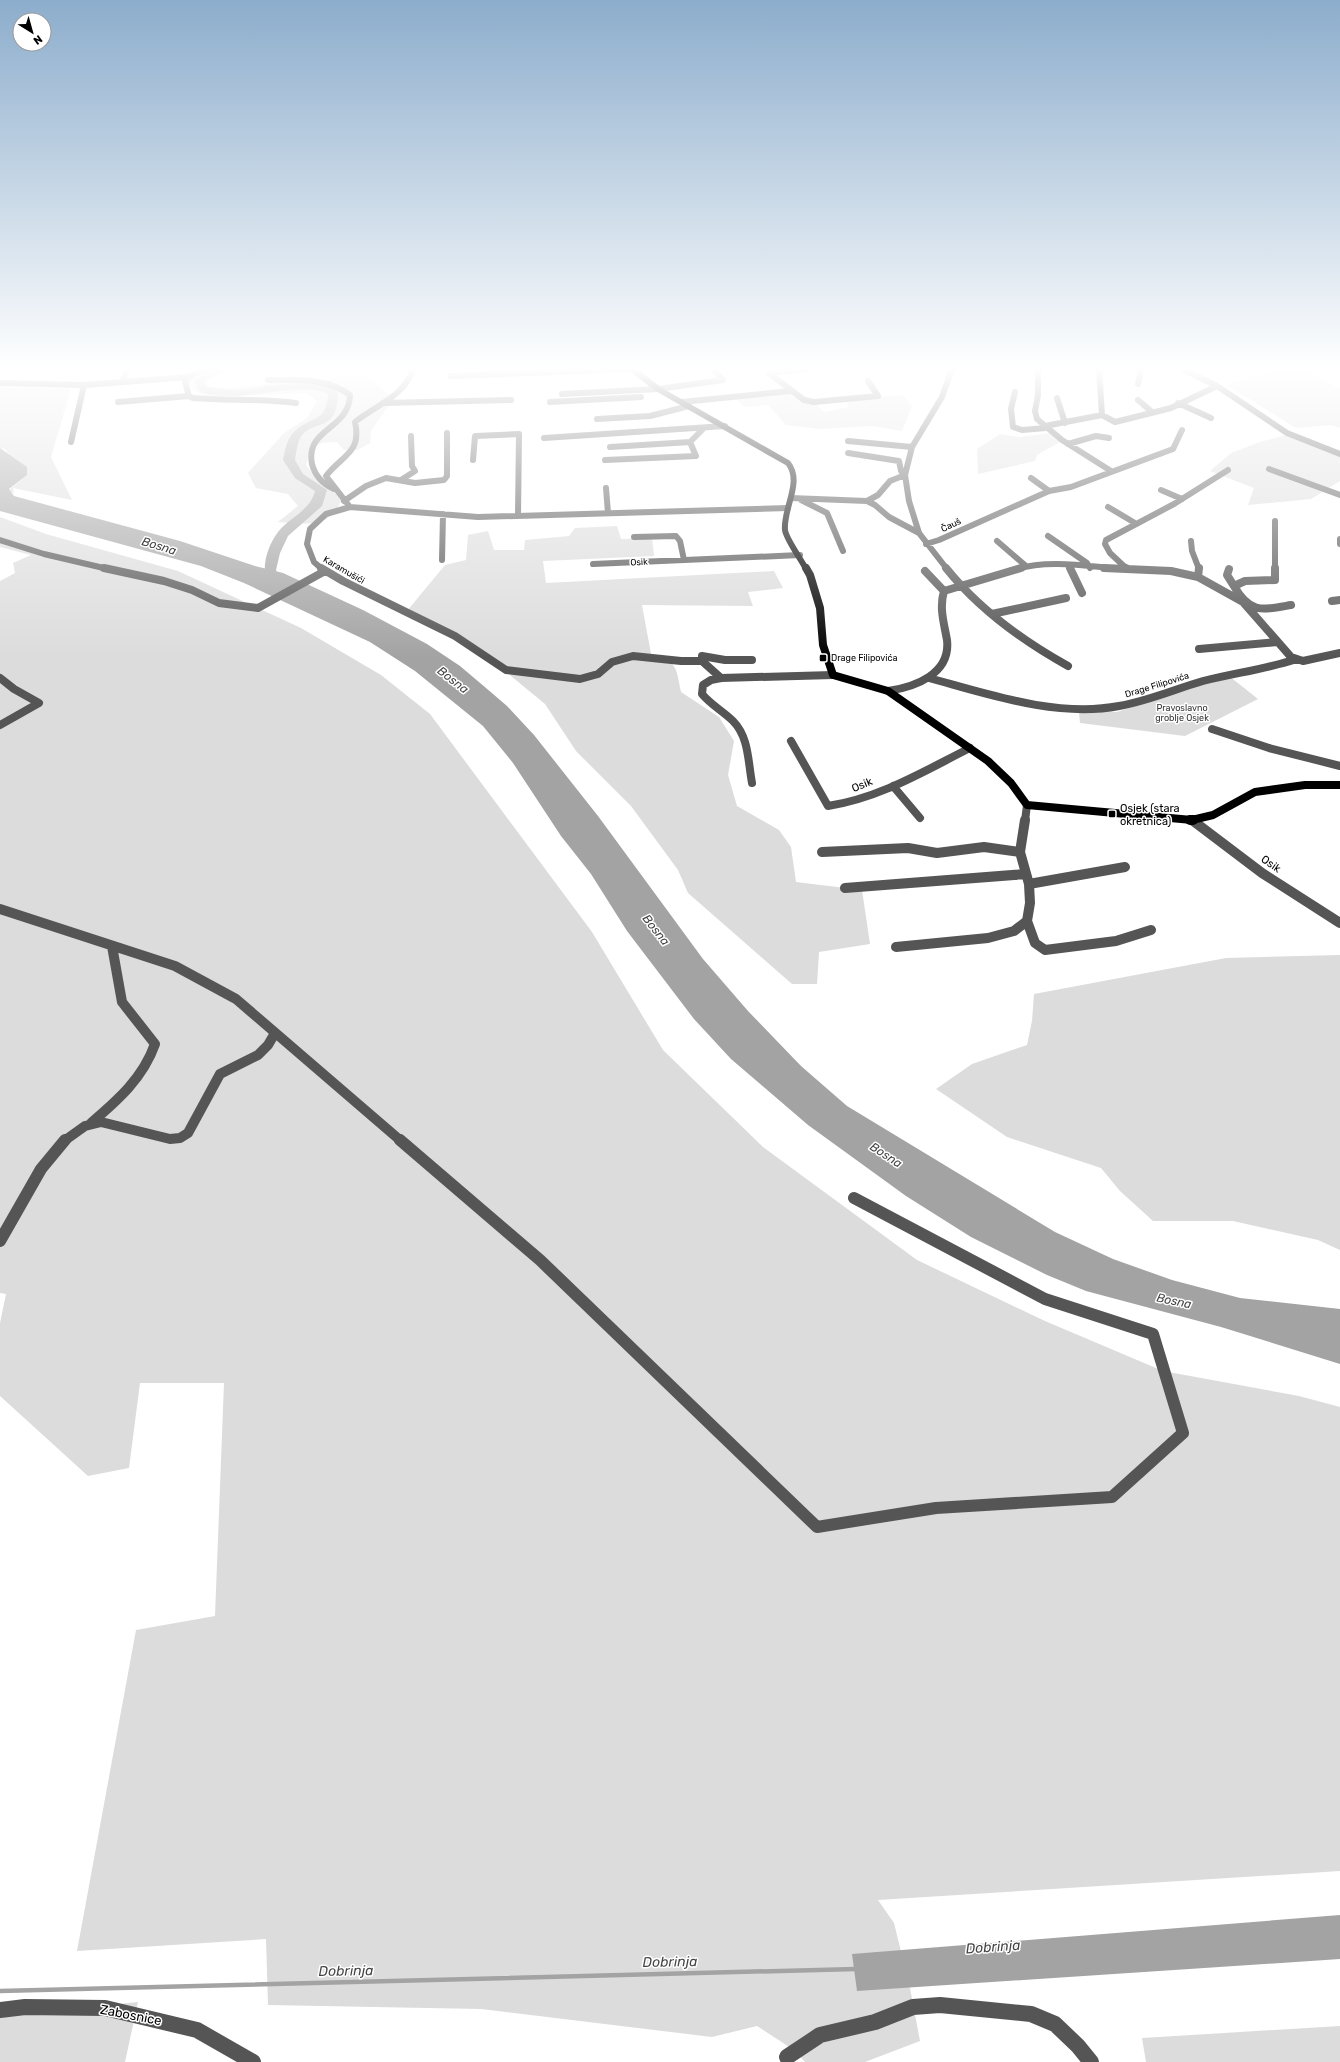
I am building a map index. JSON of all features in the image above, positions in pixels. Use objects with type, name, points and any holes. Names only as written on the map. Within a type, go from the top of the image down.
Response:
[{"type":"main road","points":[[789,465],[794,474],[785,532],[800,555],[810,575],[820,608],[823,645],[833,675],[888,690],[970,748],[1000,772],[1027,805],[1192,820],[1213,815],[1255,792],[1305,785],[1340,785]]},
{"type":"street","points":[[313,465],[319,480],[334,489]]},
{"type":"street","points":[[335,465],[326,476],[334,489],[350,507]]},
{"type":"street","points":[[402,480],[415,471],[412,465]]},
{"type":"street","points":[[344,501],[366,486],[386,478],[422,483],[446,478],[446,465]]},
{"type":"street","points":[[518,516],[519,465]]},
{"type":"street","points":[[900,465],[901,471],[905,474]]},
{"type":"street","points":[[907,465],[905,474],[909,501],[919,534],[926,544],[961,587],[992,614],[1039,650],[1068,666]]},
{"type":"street","points":[[1102,465],[1111,471]]},
{"type":"street","name":"Čauš","points":[[926,544],[939,540],[1048,491],[1071,486],[1127,465]]},
{"type":"street","points":[[1269,468],[1322,487],[1340,496]]},
{"type":"street","points":[[1128,569],[1110,553],[1104,541],[1182,499],[1219,474],[1228,470]]},
{"type":"street","points":[[867,501],[878,495],[890,481],[905,474]]},
{"type":"street","points":[[1031,478],[1048,491]]},
{"type":"street","points":[[606,488],[608,513]]},
{"type":"street","points":[[1161,490],[1182,499]]},
{"type":"street","points":[[791,498],[867,501],[875,505],[888,517],[919,534]]},
{"type":"street","points":[[799,499],[827,514],[843,551]]},
{"type":"street","name":"Karamušići","points":[[702,661],[681,661],[633,656],[612,662],[598,674],[580,679],[512,672],[506,670],[455,636],[396,608],[325,571],[314,562],[310,556],[307,537],[310,529],[320,518],[333,511],[350,507],[478,516],[788,508]]},
{"type":"street","points":[[1108,507],[1135,523]]},
{"type":"street","points":[[442,560],[443,514]]},
{"type":"street","points":[[1234,586],[1245,581],[1275,580],[1275,521]]},
{"type":"street","points":[[634,537],[676,536],[680,541],[684,560]]},
{"type":"street","points":[[1048,536],[1087,563],[1090,568]]},
{"type":"street","points":[[1340,539],[1340,544]]},
{"type":"street","points":[[0,540],[12,542],[25,549],[52,556],[164,581],[192,590],[219,603],[258,608],[325,571]]},
{"type":"street","points":[[997,541],[1026,566]]},
{"type":"street","points":[[1191,541],[1190,548],[1199,565],[1198,577]]},
{"type":"street","name":"Osik","points":[[593,564],[800,555]]},
{"type":"street","points":[[944,591],[1026,566],[1069,566],[1171,572],[1198,577],[1243,602],[1261,609],[1291,605]]},
{"type":"street","points":[[1069,566],[1082,593]]},
{"type":"street","points":[[1229,569],[1227,575],[1243,602],[1277,642],[1291,656],[1297,659]]},
{"type":"street","points":[[925,571],[944,591]]},
{"type":"street","points":[[888,690],[900,689],[929,678],[933,675],[946,656],[947,644],[940,610],[944,591]]},
{"type":"street","points":[[992,614],[1066,598]]},
{"type":"street","points":[[1332,601],[1340,600]]},
{"type":"street","points":[[1199,649],[1277,642]]},
{"type":"street","name":"Drage Filipovića","points":[[929,678],[986,695],[1057,706],[1089,709],[1110,708],[1147,700],[1207,680],[1279,665],[1297,659],[1310,660],[1340,653]]},
{"type":"street","points":[[721,678],[702,661],[702,656],[725,660],[752,660]]},
{"type":"street","points":[[752,783],[740,729],[733,721],[711,705],[702,694],[702,689],[705,683],[721,678],[833,675]]},
{"type":"street","points":[[0,678],[14,689],[39,703],[0,725]]},
{"type":"street","points":[[1212,729],[1269,748],[1340,766]]},
{"type":"street","name":"Osik","points":[[790,742],[828,806],[851,802],[893,786],[970,748]]},
{"type":"street","points":[[893,786],[920,818]]},
{"type":"street","points":[[1027,805],[1020,852],[1029,884],[1030,903],[1026,921],[1035,943],[1045,950],[1116,941],[1151,930]]},
{"type":"street","name":"Osik","points":[[1192,820],[1262,873],[1340,923]]},
{"type":"street","points":[[822,852],[908,848],[938,853],[984,847],[1020,852]]},
{"type":"street","points":[[1029,884],[1125,867]]},
{"type":"street","points":[[844,888],[1026,874]]},
{"type":"street","points":[[0,909],[175,966],[236,999],[540,1260],[817,1527],[936,1508],[1112,1497],[1183,1433],[1153,1334],[1045,1299],[854,1198]]},
{"type":"street","points":[[896,947],[963,941],[998,935],[1015,930],[1026,921]]},
{"type":"street","points":[[0,1241],[27,1189],[65,1139],[91,1123],[117,1102],[134,1083],[151,1060],[155,1044],[122,1002],[112,946]]},
{"type":"street","points":[[91,1123],[103,1122],[170,1139],[180,1138],[188,1132],[220,1074],[258,1055],[268,1045],[275,1033]]},
{"type":"street","points":[[787,2057],[820,2035],[875,2022],[913,2006],[940,2005],[1031,2014],[1055,2024],[1078,2046],[1091,2062]]},
{"type":"street","name":"Zabosnice","points":[[0,2010],[25,2007],[106,2008],[197,2030],[253,2062]]},
{"type":"green space","points":[[19,465],[55,465],[72,500],[13,488],[14,493],[8,491],[27,475]]},
{"type":"green space","points":[[255,465],[306,465],[317,479],[335,487],[342,498],[337,508],[324,520],[307,523],[278,522],[298,506],[288,494],[256,488],[248,473]]},
{"type":"green space","points":[[978,465],[1016,465],[978,474]]},
{"type":"green space","points":[[1217,465],[1340,465],[1340,481],[1311,499],[1248,505],[1254,488],[1210,471]]},
{"type":"green space","points":[[0,517],[46,534],[178,571],[301,628],[381,675],[430,714],[592,932],[663,1050],[763,1147],[917,1260],[1045,1321],[1163,1371],[1299,1396],[1340,1407],[1340,1871],[878,1900],[894,1923],[910,1988],[920,2041],[865,2062],[805,2062],[794,2050],[757,2026],[712,2037],[481,2009],[268,2005],[266,1939],[77,1951],[136,1630],[215,1616],[224,1383],[140,1383],[129,1468],[88,1476],[0,1396],[0,1323],[6,1294],[0,1293],[0,581],[15,573],[13,563],[31,555],[0,547]]},
{"type":"green space","points":[[617,526],[621,539],[652,538],[654,556],[543,561],[546,583],[774,571],[783,588],[748,592],[753,606],[642,605],[651,654],[671,663],[676,671],[681,692],[719,717],[734,741],[728,775],[737,806],[779,830],[791,847],[796,882],[862,890],[870,944],[819,952],[817,984],[792,984],[688,893],[678,870],[631,806],[576,751],[545,704],[505,671],[455,635],[407,611],[445,565],[466,560],[468,535],[488,531],[494,550],[524,550],[525,540],[569,536],[575,528]]},
{"type":"green space","name":"Pravoslavno groblje Osjek","points":[[1229,676],[1258,699],[1185,736],[1080,723],[1079,712],[1117,712]]},
{"type":"green space","points":[[1340,955],[1340,1250],[1318,1240],[1233,1221],[1153,1221],[1120,1191],[1101,1168],[1007,1137],[936,1089],[972,1064],[1027,1045],[1032,1021],[1034,994],[1226,958]]},
{"type":"green space","points":[[138,2002],[125,2062],[0,2062],[0,2016]]},
{"type":"green space","points":[[1340,2026],[1340,2062],[1146,2062],[1142,2038]]},
{"type":"water","name":"Bosna","points":[[0,465],[24,465],[27,467],[27,475],[9,489],[14,496],[180,541],[255,566],[283,573],[363,610],[427,644],[460,666],[507,706],[534,735],[598,816],[703,959],[748,1011],[801,1066],[847,1106],[1055,1232],[1113,1259],[1172,1280],[1240,1298],[1340,1309],[1340,1364],[1221,1327],[1086,1291],[1047,1275],[971,1237],[906,1196],[808,1125],[731,1059],[694,1019],[627,931],[591,874],[561,836],[513,763],[483,726],[415,671],[370,642],[244,583],[201,566],[0,511]]},
{"type":"water","points":[[1340,1915],[1340,1959],[857,1991],[852,1954]]},
{"type":"waterway","points":[[276,588],[270,570],[274,553],[283,534],[318,503],[321,490],[299,476],[292,465]]},
{"type":"waterway","name":"Dobrinja","points":[[0,1991],[856,1969]]},
{"type":"place","name":"Drage Filipovića","points":[[823,658]]},
{"type":"place","name":"Osjek (stara okretnica)","points":[[1112,814]]}]
